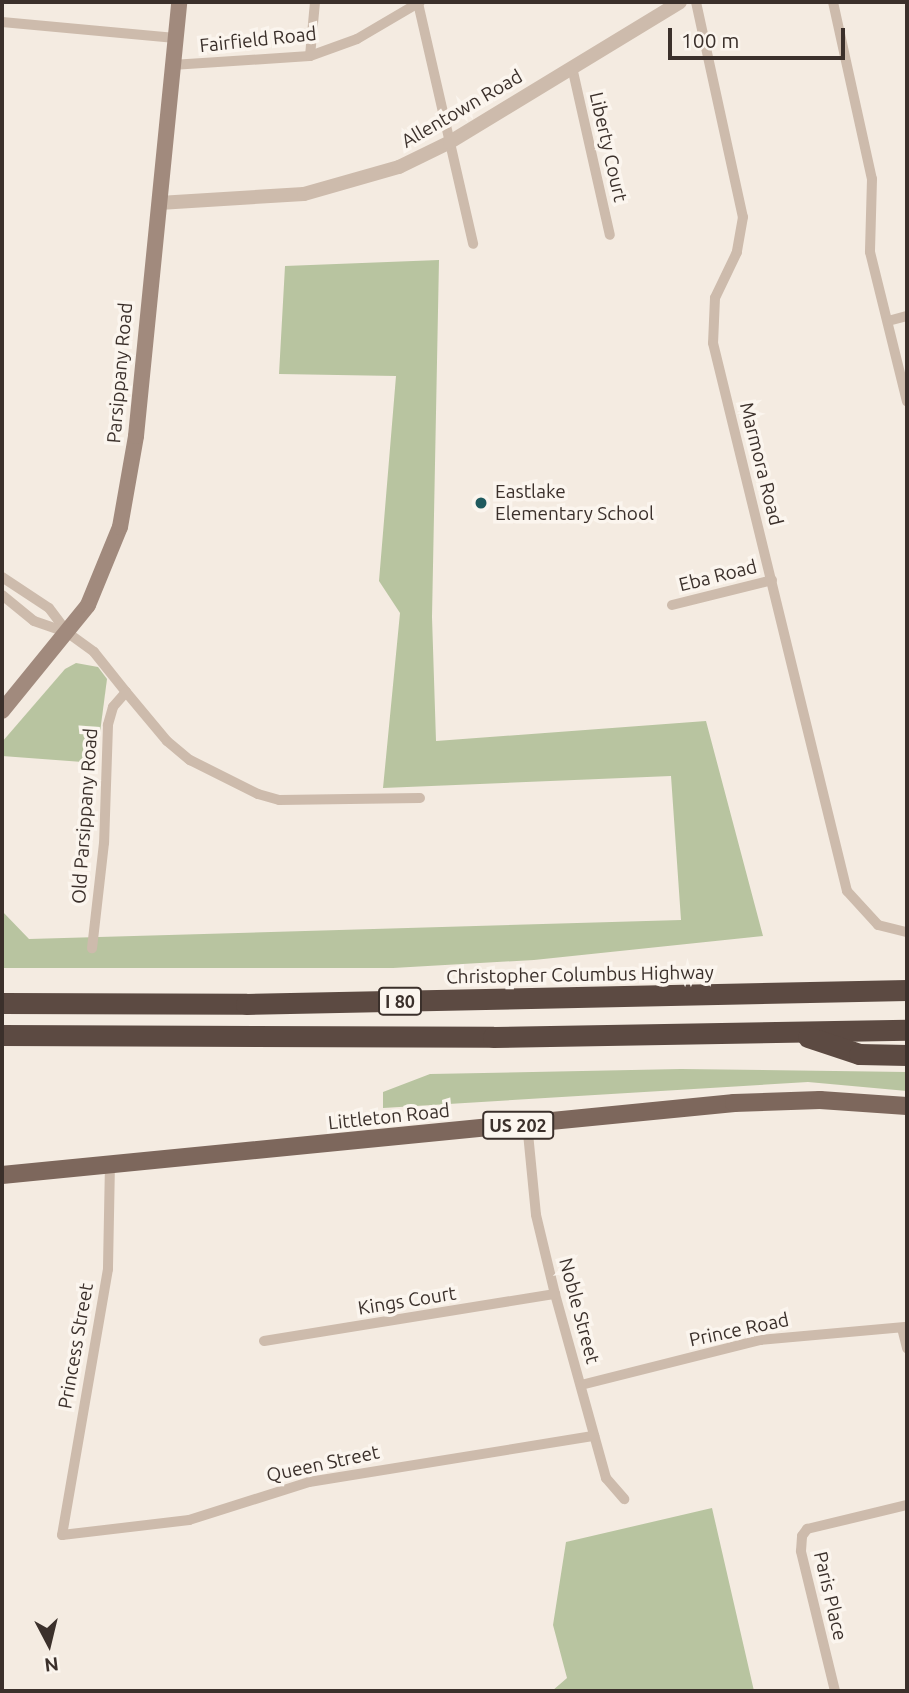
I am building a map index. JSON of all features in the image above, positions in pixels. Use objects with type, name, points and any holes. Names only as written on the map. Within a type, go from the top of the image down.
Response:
[{"type":"highway","name":"Christopher Columbus Highway","points":[[2,1003],[260,1003],[907,990]]},
{"type":"highway","name":"I 80","points":[[2,1035],[493,1037],[907,1030]]},
{"type":"highway","points":[[793,1032],[859,1054],[907,1055]]},
{"type":"main road","name":"Parsippany Road","points":[[2,711],[68,634],[109,562],[131,478],[179,2]]},
{"type":"main road","name":"Littleton Road","points":[[2,1175],[774,1101],[907,1106]]},
{"type":"street","points":[[310,56],[315,2]]},
{"type":"street","points":[[419,2],[473,244]]},
{"type":"street","name":"Fairfield Road","points":[[172,65],[310,56],[358,38],[419,2]]},
{"type":"street","name":"Allentown Road","points":[[159,203],[304,194],[369,178],[450,142],[680,2]]},
{"type":"street","name":"Marmora Road","points":[[696,2],[743,216],[737,252],[715,298],[713,343],[847,891],[878,925],[907,932]]},
{"type":"street","points":[[833,2],[873,179],[870,252],[907,401]]},
{"type":"street","points":[[2,22],[175,38]]},
{"type":"street","name":"Liberty Court","points":[[572,67],[610,235]]},
{"type":"street","points":[[888,321],[907,316]]},
{"type":"street","points":[[2,577],[49,608],[68,634]]},
{"type":"street","name":"Eba Road","points":[[672,605],[772,580]]},
{"type":"street","points":[[2,595],[34,621],[68,634],[95,653],[167,741],[190,761],[258,794],[279,800],[420,798]]},
{"type":"street","name":"Old Parsippany Road","points":[[92,948],[104,843],[108,725],[113,707],[126,692]]},
{"type":"street","name":"Noble Street","points":[[527,1124],[536,1215],[555,1294],[606,1478],[624,1499]]},
{"type":"street","name":"Princess Street","points":[[62,1535],[108,1269],[110,1163]]},
{"type":"street","name":"Kings Court","points":[[264,1341],[555,1294]]},
{"type":"street","points":[[905,1327],[907,1348]]},
{"type":"street","name":"Prince Road","points":[[581,1385],[760,1340],[905,1327]]},
{"type":"street","name":"Queen Street","points":[[62,1535],[189,1520],[309,1482],[594,1436]]},
{"type":"street","name":"Paris Place","points":[[835,1691],[801,1551],[802,1536],[807,1529],[907,1506]]},
{"type":"green space","points":[[439,260],[432,617],[436,741],[706,721],[763,936],[534,960],[393,968],[2,968],[2,911],[29,939],[681,920],[671,776],[383,788],[400,613],[379,581],[396,376],[279,374],[285,266]]},
{"type":"green space","points":[[76,663],[98,667],[107,679],[96,763],[2,756],[2,742],[65,669]]},
{"type":"green space","points":[[681,1069],[907,1072],[907,1091],[808,1082],[383,1108],[383,1092],[430,1074]]},
{"type":"green space","points":[[712,1508],[754,1691],[552,1691],[567,1678],[553,1625],[566,1542]]},
{"type":"place","name":"Eastlake Elementary School","points":[[481,503]]}]
